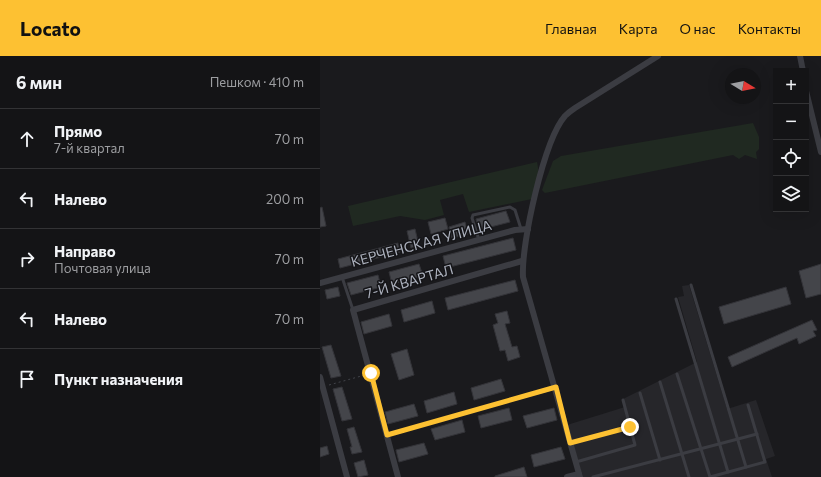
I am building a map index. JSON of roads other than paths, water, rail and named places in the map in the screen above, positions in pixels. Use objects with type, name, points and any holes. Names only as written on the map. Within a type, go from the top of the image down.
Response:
[{"type":"street","points":[[567,477],[580,475],[570,443],[556,387],[523,277],[522,261],[525,229],[536,187],[554,138],[565,116],[575,108],[658,56]]},
{"type":"street","points":[[800,56],[802,68]]},
{"type":"street","points":[[809,103],[821,152]]},
{"type":"street","name":"КЕРЧЕНСКАЯ УЛИЦА","points":[[320,283],[525,229]]},
{"type":"street","name":"7-Й КВАРТАЛ","points":[[398,477],[354,310],[522,261]]},
{"type":"street","points":[[320,377],[323,387],[323,400],[347,477]]},
{"type":"lane","points":[[479,240],[472,218],[473,215],[510,207],[515,210],[525,229]]},
{"type":"lane","points":[[342,277],[354,310]]},
{"type":"lane","points":[[691,285],[746,467]]},
{"type":"lane","points":[[676,299],[728,472]]},
{"type":"lane","points":[[677,374],[710,477],[765,462],[748,404]]},
{"type":"lane","points":[[660,382],[689,477]]},
{"type":"lane","points":[[387,435],[556,387]]},
{"type":"lane","points":[[640,393],[660,460]]},
{"type":"lane","points":[[576,462],[635,445],[623,400]]},
{"type":"lane","points":[[570,443],[630,427]]},
{"type":"lane","points":[[593,477],[757,434]]}]
